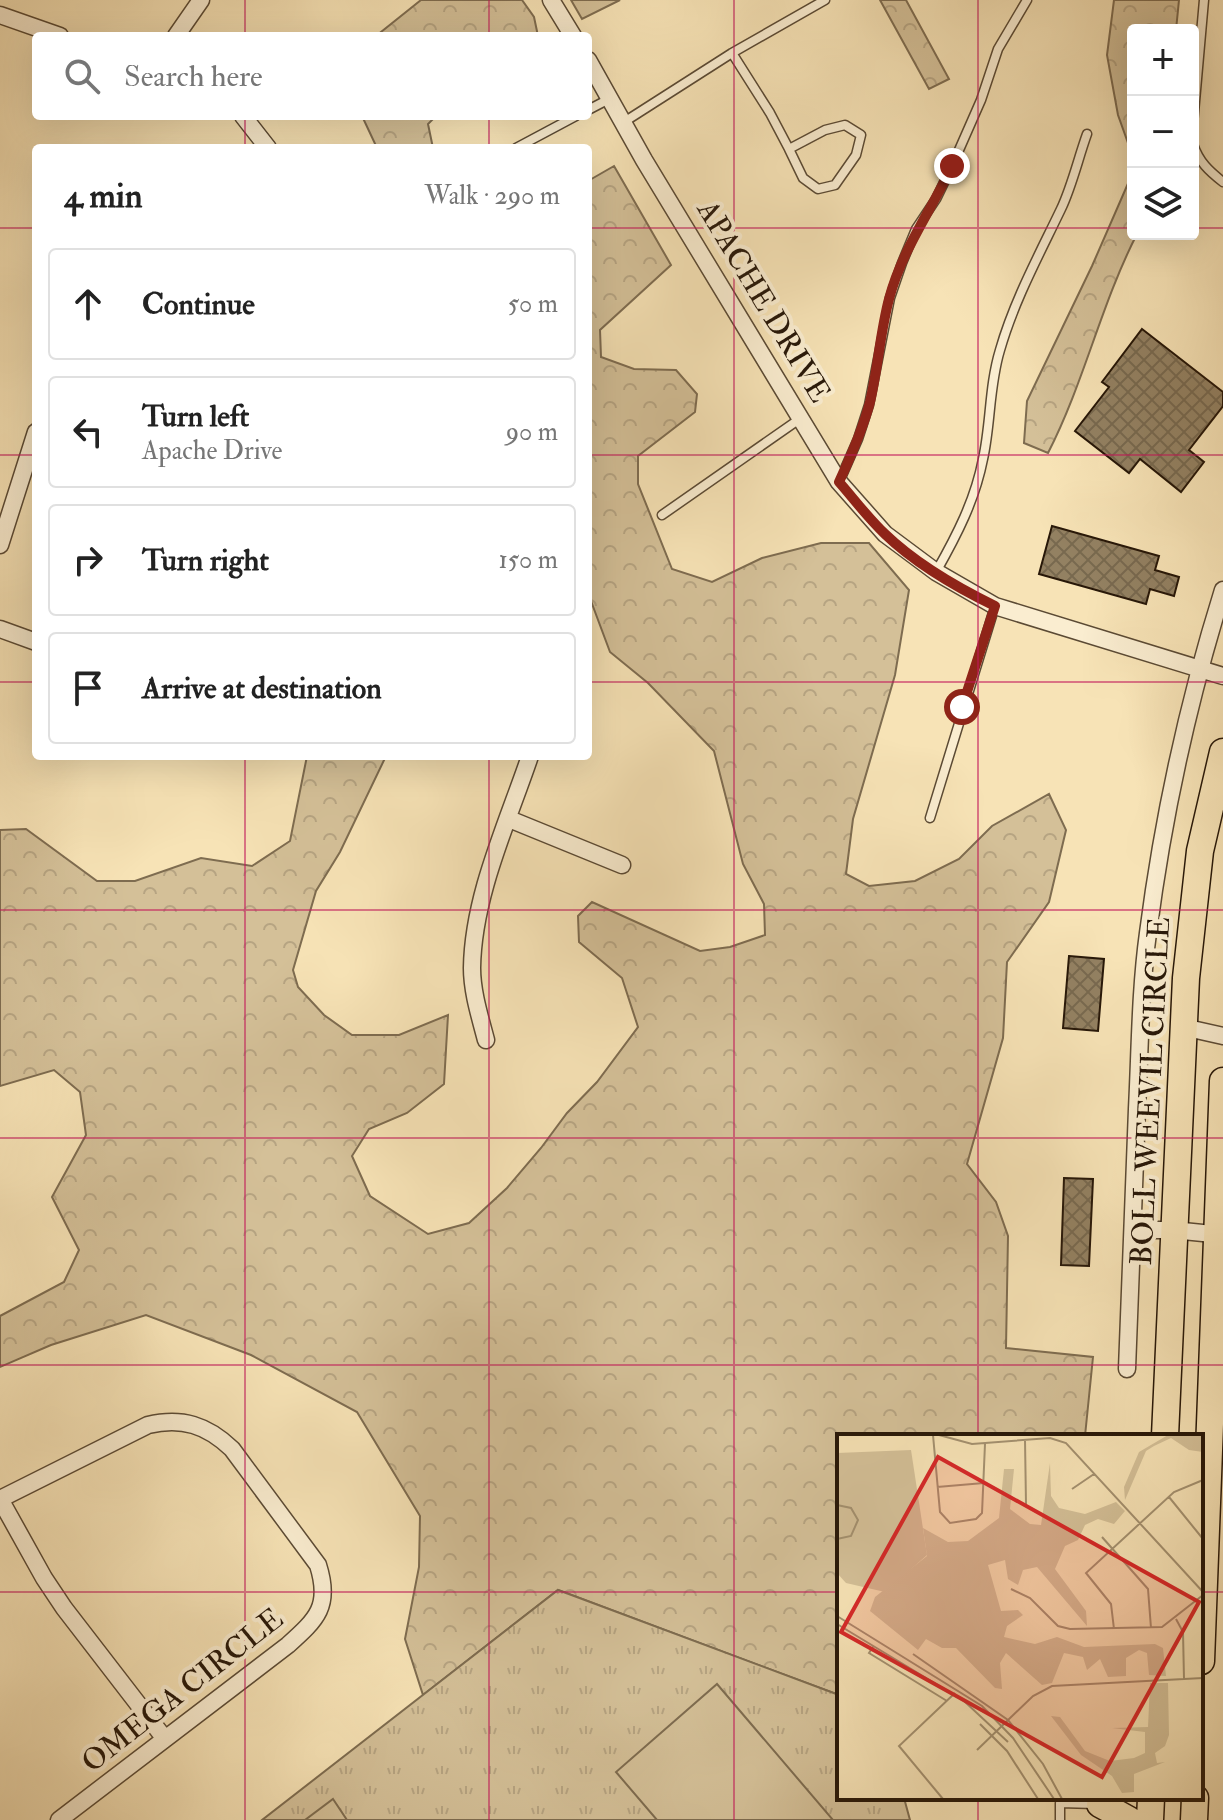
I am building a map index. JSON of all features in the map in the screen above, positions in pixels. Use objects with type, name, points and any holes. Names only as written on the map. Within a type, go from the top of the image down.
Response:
[{"type":"highway","name":"BOLL WEEVIL CIRCLE","points":[[1165,1434],[1183,1027],[1197,869],[1223,752]]},
{"type":"highway","points":[[1203,1646],[1213,1612],[1206,1554],[1221,1235],[1223,1081]]},
{"type":"highway","points":[[1206,1554],[1223,1582]]},
{"type":"highway","points":[[1150,1820],[1151,1800]]},
{"type":"highway","points":[[1194,1820],[1195,1800]]},
{"type":"highway","points":[[1110,1801],[1129,1820]]},
{"type":"street","points":[[179,32],[201,0]]},
{"type":"street","points":[[551,0],[571,32]]},
{"type":"street","points":[[0,15],[49,32]]},
{"type":"street","name":"APACHE DRIVE","points":[[592,67],[644,160],[839,482],[885,534],[936,572],[995,606],[1223,676]]},
{"type":"street","points":[[246,120],[265,144]]},
{"type":"street","points":[[0,545],[32,445]]},
{"type":"street","points":[[1127,1369],[1141,1008],[1147,935],[1164,827],[1199,668],[1223,590]]},
{"type":"street","points":[[0,629],[32,641]]},
{"type":"street","points":[[486,1040],[472,969],[479,915],[529,760]]},
{"type":"street","points":[[509,819],[622,865]]},
{"type":"street","points":[[1183,1027],[1223,1036]]},
{"type":"street","points":[[1133,1230],[1221,1235]]},
{"type":"street","name":"OMEGA CIRCLE","points":[[0,1499],[148,1425],[185,1421],[219,1436],[232,1449],[318,1565],[323,1583],[322,1602],[316,1620],[288,1645],[59,1820]]},
{"type":"street","points":[[0,1499],[64,1608],[165,1739]]},
{"type":"lane","points":[[624,122],[732,53],[825,0]]},
{"type":"lane","points":[[839,482],[869,405],[890,298],[902,263],[916,229],[936,199],[952,166],[981,100],[998,49],[1027,0]]},
{"type":"lane","points":[[1195,96],[1204,0]]},
{"type":"lane","points":[[732,53],[770,113],[803,178],[818,189],[835,185],[856,155],[861,135],[845,125],[825,130],[789,149]]},
{"type":"lane","points":[[592,108],[611,98]]},
{"type":"lane","points":[[524,144],[568,120]]},
{"type":"lane","points":[[936,572],[962,525],[984,457],[992,384],[1000,349],[1033,265],[1062,207],[1087,134]]},
{"type":"lane","points":[[1199,156],[1206,169],[1223,182]]},
{"type":"lane","points":[[662,515],[802,417]]},
{"type":"lane","points":[[930,818],[995,606]]},
{"type":"lane","points":[[1060,1820],[1060,1803],[1110,1801]]},
{"type":"green space","points":[[421,0],[522,0],[534,17],[537,32],[381,32]]},
{"type":"green space","points":[[571,0],[620,0],[582,19]]},
{"type":"green space","points":[[880,0],[906,0],[949,79],[929,89]]},
{"type":"green space","points":[[1114,0],[1179,0],[1177,24],[1127,24],[1127,140],[1118,115],[1107,55]]},
{"type":"green space","points":[[364,120],[432,120],[428,124],[432,144],[375,144]]},
{"type":"green space","points":[[614,166],[671,265],[600,330],[601,357],[634,369],[676,370],[697,394],[695,412],[638,456],[638,484],[672,569],[712,582],[762,558],[821,543],[869,543],[909,590],[895,675],[853,819],[846,874],[869,886],[915,881],[959,859],[992,826],[1049,794],[1066,830],[1049,902],[1007,962],[1003,1038],[967,1164],[996,1202],[1008,1236],[1006,1348],[1093,1357],[1085,1434],[837,1434],[837,1694],[558,1590],[423,1695],[405,1639],[419,1567],[420,1516],[357,1412],[251,1355],[146,1315],[51,1345],[0,1367],[0,1316],[64,1282],[79,1250],[52,1197],[86,1135],[80,1092],[54,1070],[0,1086],[0,830],[26,829],[97,881],[135,881],[201,858],[252,866],[290,841],[306,760],[384,760],[340,852],[316,891],[293,970],[298,987],[324,1015],[352,1035],[399,1035],[448,1015],[444,1084],[407,1113],[369,1129],[352,1156],[370,1196],[428,1234],[469,1223],[507,1188],[567,1113],[597,1082],[638,1027],[622,978],[579,942],[578,916],[592,902],[700,951],[730,947],[765,935],[764,904],[743,864],[714,751],[648,683],[610,652],[592,604],[592,179]]},
{"type":"green space","points":[[1127,186],[1127,240],[1134,240],[1048,453],[1024,443],[1027,401]]},
{"type":"green space","points":[[558,1590],[837,1694],[837,1800],[905,1800],[910,1820],[262,1820]]},
{"type":"green space","points":[[717,1684],[833,1820],[657,1820],[616,1772]]},
{"type":"green space","points":[[333,1799],[347,1820],[305,1820]]},
{"type":"building","points":[[1142,329],[1223,392],[1223,406],[1189,450],[1204,462],[1181,492],[1140,459],[1129,473],[1075,431],[1109,387],[1102,382]]},
{"type":"building","points":[[1052,526],[1159,556],[1155,570],[1179,577],[1174,596],[1150,589],[1146,604],[1039,574]]},
{"type":"building","points":[[1069,956],[1104,959],[1098,1031],[1063,1028]]},
{"type":"building","points":[[1064,1178],[1093,1179],[1089,1266],[1061,1265]]},
{"type":"route","points":[[952,166],[936,199],[916,229],[902,263],[890,298],[869,405],[839,482],[885,534],[911,556],[995,606],[962,707]]}]
